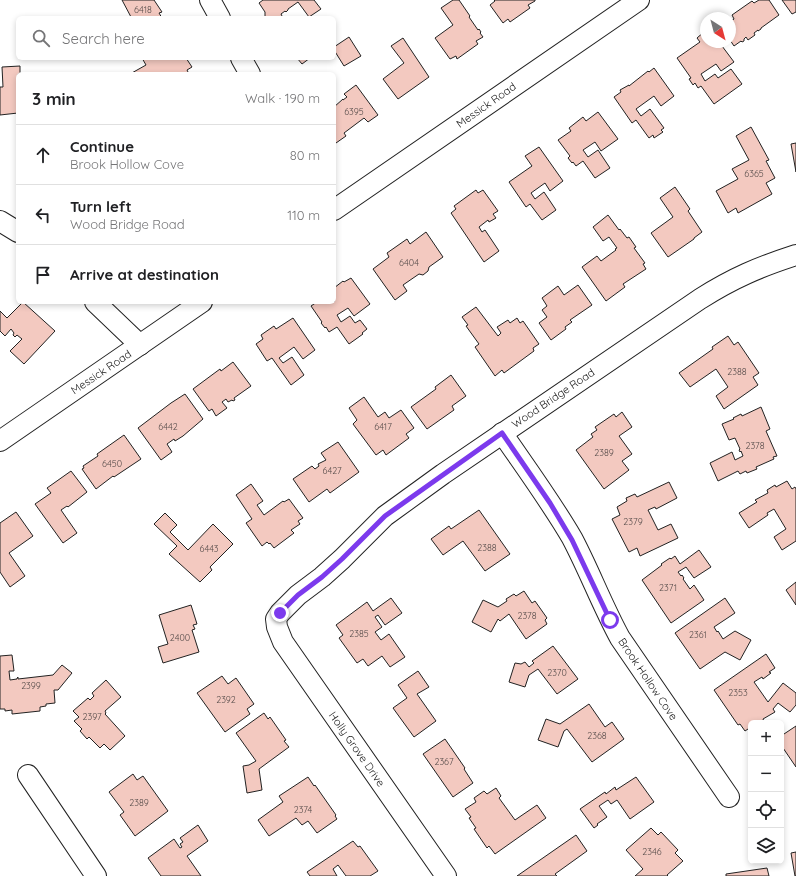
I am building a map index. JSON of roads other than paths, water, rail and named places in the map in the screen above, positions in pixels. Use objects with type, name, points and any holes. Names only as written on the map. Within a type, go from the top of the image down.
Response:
[{"type":"street","points":[[210,0],[219,16]]},
{"type":"street","name":"Messick Road","points":[[336,209],[639,0]]},
{"type":"street","points":[[242,60],[249,72]]},
{"type":"street","points":[[0,221],[16,231]]},
{"type":"street","name":"Wood Bridge Road","points":[[276,619],[285,607],[322,577],[385,516],[502,433],[673,316],[719,287],[741,275],[765,265],[796,255]]},
{"type":"street","points":[[97,304],[140,345]]},
{"type":"street","name":"Messick Road","points":[[0,441],[199,304]]},
{"type":"street","name":"Brook Hollow Cove","points":[[502,433],[569,533],[620,638],[729,797]]},
{"type":"street","name":"Holly Grove Drive","points":[[276,619],[276,626],[283,642],[446,876]]},
{"type":"street","points":[[28,775],[96,876]]}]
